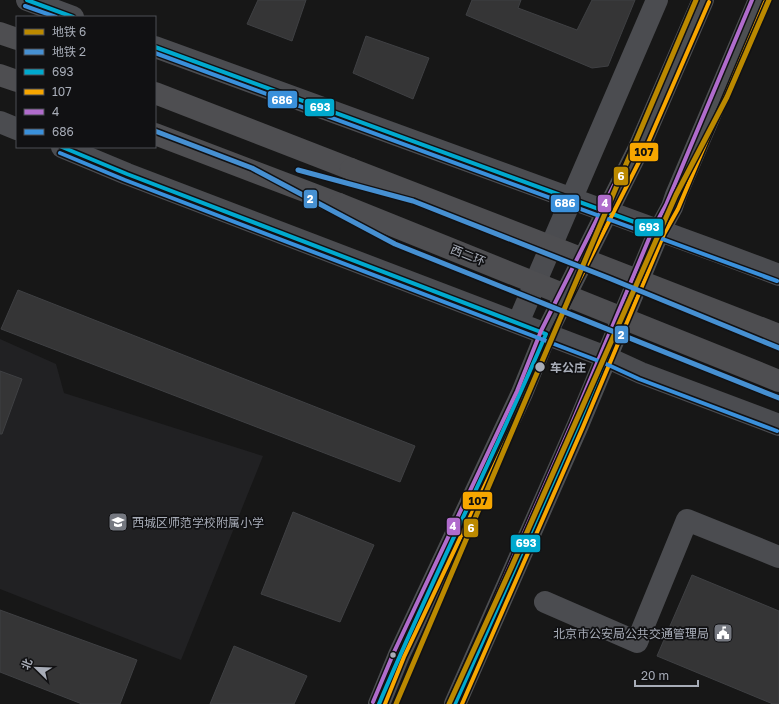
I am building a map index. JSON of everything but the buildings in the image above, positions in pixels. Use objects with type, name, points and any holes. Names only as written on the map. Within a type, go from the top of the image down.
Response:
[{"type":"highway","points":[[0,33],[16,39]]},
{"type":"highway","points":[[0,75],[16,81]]},
{"type":"highway","points":[[156,93],[779,335]]},
{"type":"highway","name":"西二环","points":[[156,134],[339,204],[779,380]]},
{"type":"main road","points":[[379,704],[399,655],[522,393],[546,334],[638,150],[703,0]]},
{"type":"main road","points":[[455,704],[578,425],[759,0]]},
{"type":"street","points":[[27,0],[70,16]]},
{"type":"street","points":[[518,324],[657,0]]},
{"type":"street","points":[[156,47],[660,230],[779,275]]},
{"type":"street","points":[[0,122],[16,128]]},
{"type":"street","points":[[64,148],[606,357],[641,373],[779,425]]},
{"type":"street","points":[[545,602],[637,642],[687,520],[779,557]]},
{"type":"shaded area","name":"西城区师范学校附属小学","points":[[0,339],[56,364],[64,393],[263,456],[181,660],[0,589]]},
{"type":"metro line","name":"6","points":[[396,704],[696,0]]},
{"type":"metro line","name":"6","points":[[449,704],[512,566],[676,195],[727,97],[769,0]]},
{"type":"metro line","name":"2","points":[[156,131],[252,168],[395,244],[779,398]]},
{"type":"metro line","name":"2","points":[[298,170],[413,201],[611,279],[779,348]]},
{"type":"transit line","name":"693","points":[[27,0],[70,16]]},
{"type":"transit line","name":"4","points":[[373,702],[394,652],[517,391],[541,331],[633,147],[696,0]]},
{"type":"transit line","name":"4","points":[[450,702],[572,423],[653,229],[666,205],[752,0]]},
{"type":"transit line","name":"107","points":[[385,704],[404,657],[527,396],[551,336],[644,152],[709,2]]},
{"type":"transit line","name":"107","points":[[462,704],[583,427],[664,234],[678,209],[765,2]]},
{"type":"transit line","name":"686","points":[[25,6],[53,16]]},
{"type":"transit line","name":"693","points":[[156,47],[659,231],[578,425],[455,704]]},
{"type":"transit line","name":"686","points":[[156,53],[777,281]]},
{"type":"transit line","name":"693","points":[[64,148],[127,174],[546,334],[379,704]]},
{"type":"transit line","name":"686","points":[[60,153],[125,180],[604,363],[639,379],[777,431]]},
{"type":"place","name":"车公庄","points":[[540,367]]},
{"type":"place","name":"西城区师范学校附属小学","points":[[118,522]]},
{"type":"place","name":"北京市公安局公共交通管理局","points":[[723,633]]}]
